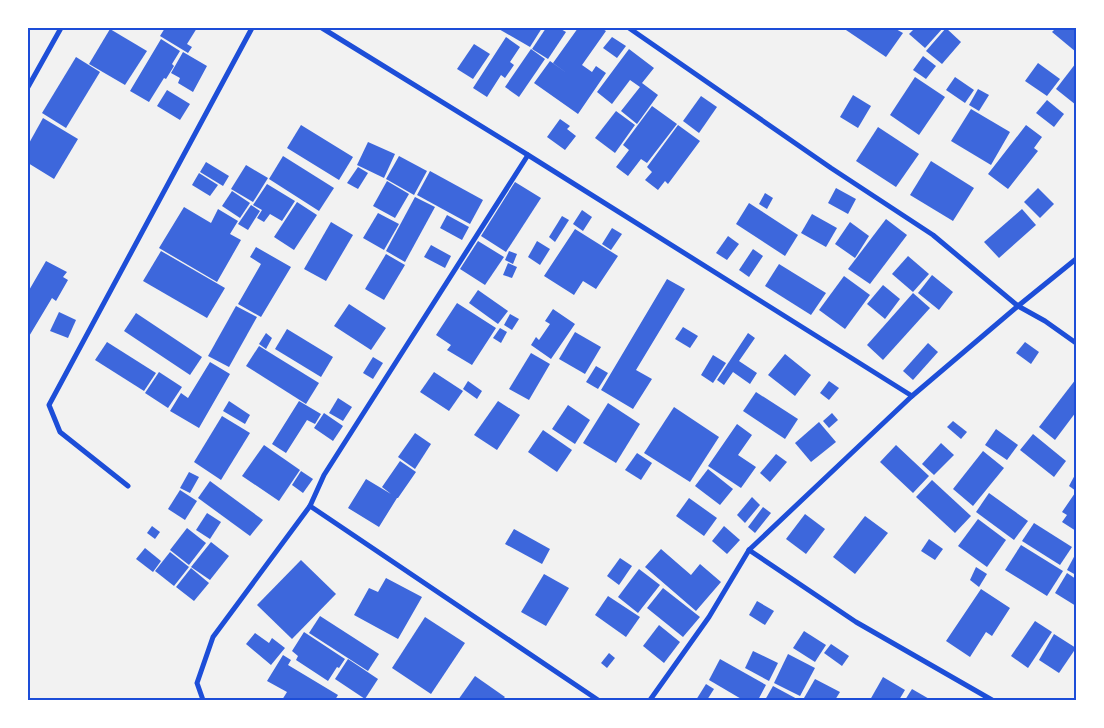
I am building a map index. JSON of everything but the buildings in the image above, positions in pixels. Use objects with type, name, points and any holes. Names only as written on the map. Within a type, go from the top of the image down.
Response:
[{"type":"street","points":[[28,87],[61,28]]},
{"type":"street","points":[[128,486],[60,432],[49,405],[252,28]]},
{"type":"street","points":[[322,28],[912,396]]},
{"type":"street","points":[[629,28],[823,162],[933,235],[1018,306],[1045,321],[1076,343]]},
{"type":"street","points":[[204,700],[197,683],[213,637],[310,506],[324,475],[528,155]]},
{"type":"street","points":[[650,700],[709,617],[749,550],[912,396],[1076,258]]},
{"type":"street","points":[[310,506],[598,700]]},
{"type":"street","points":[[749,550],[856,622],[992,700]]}]
